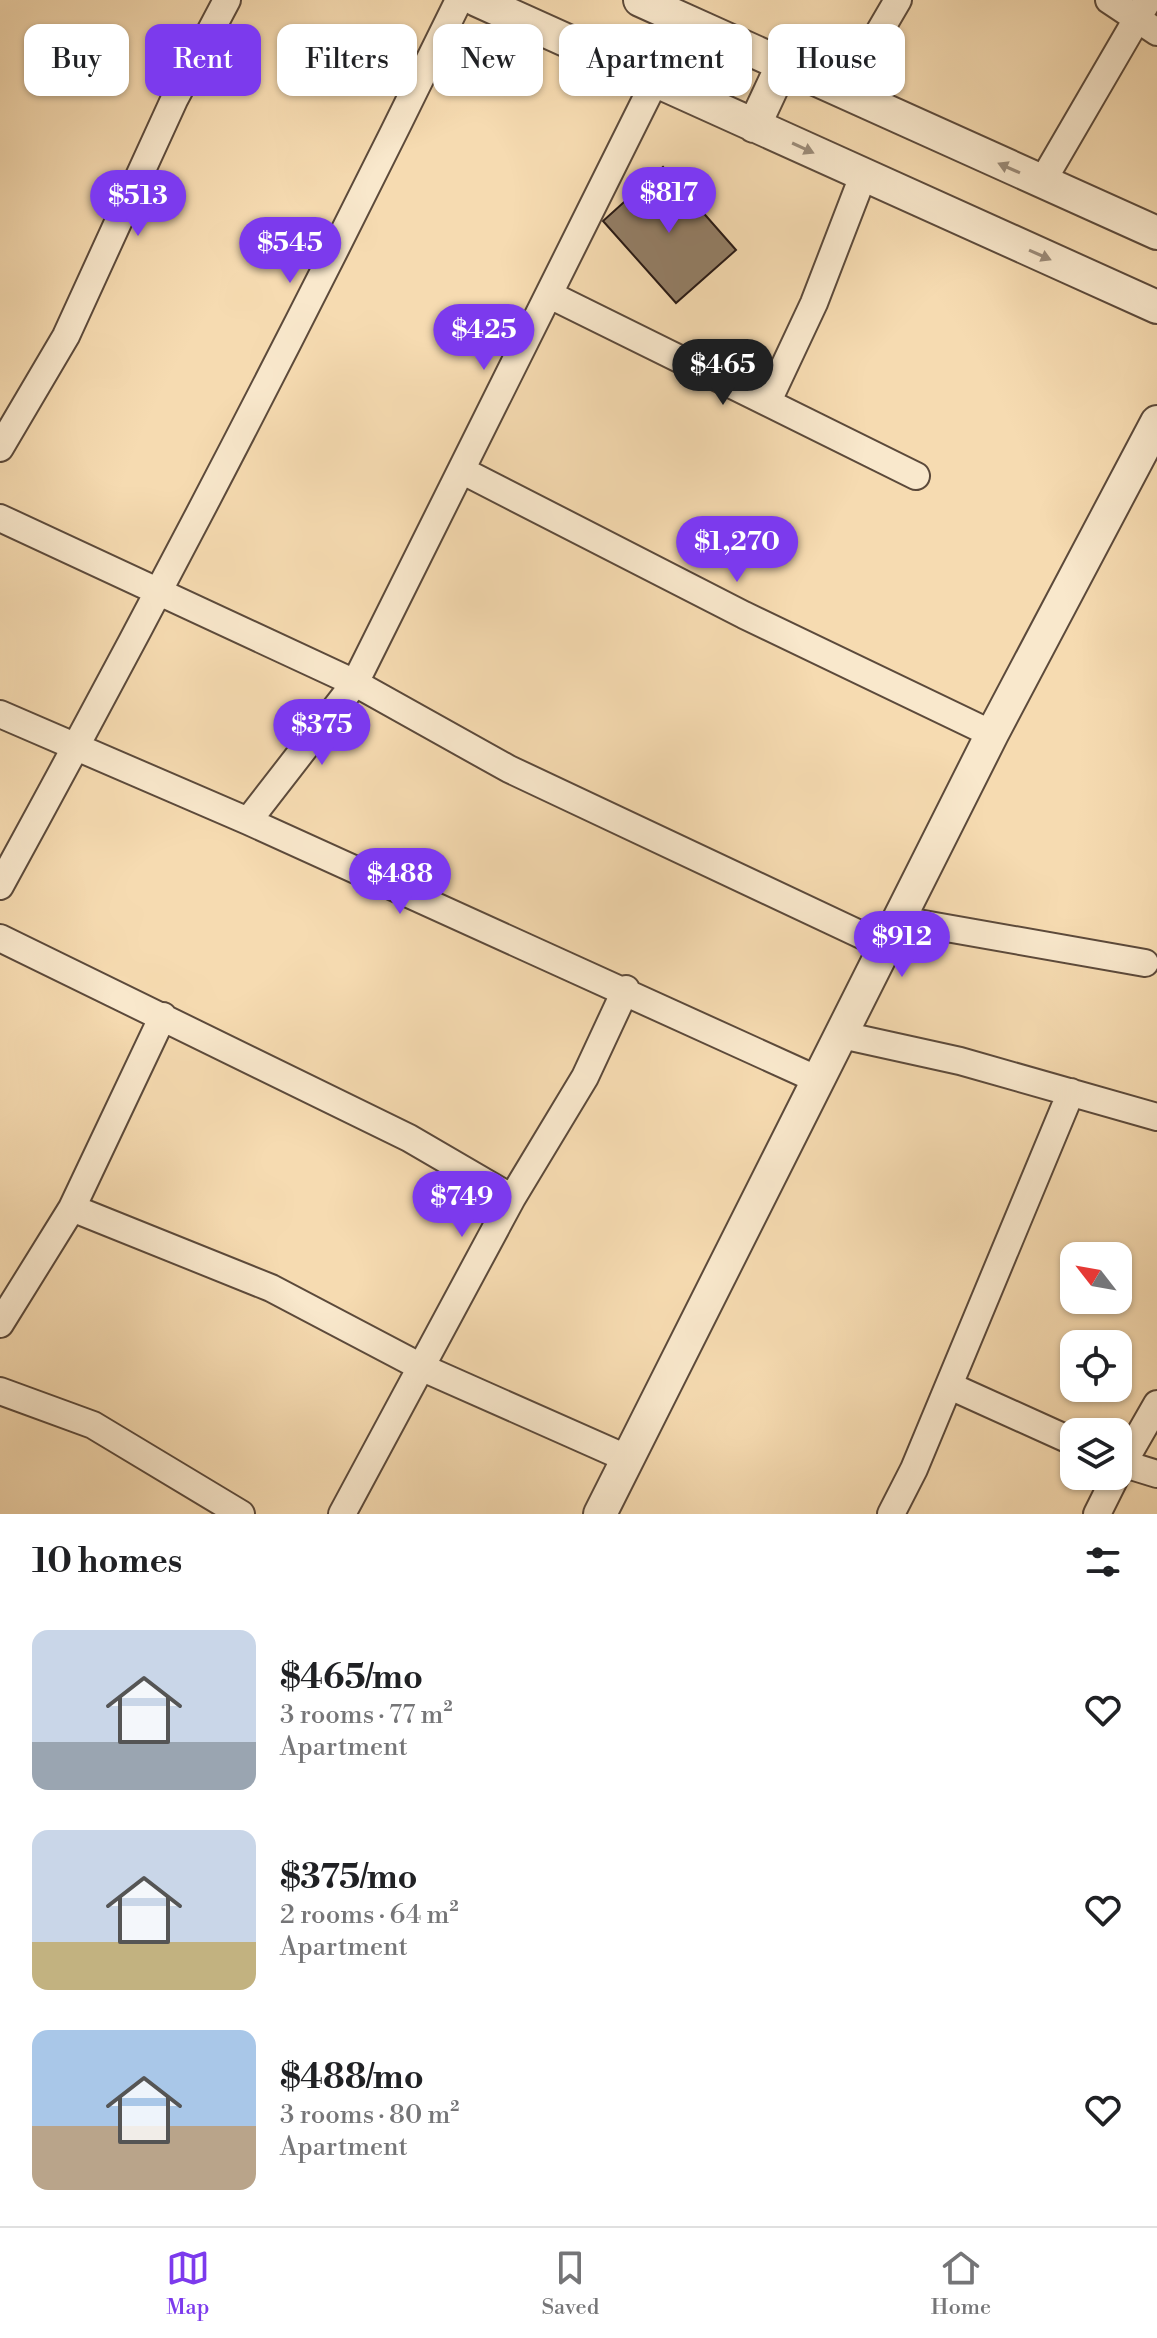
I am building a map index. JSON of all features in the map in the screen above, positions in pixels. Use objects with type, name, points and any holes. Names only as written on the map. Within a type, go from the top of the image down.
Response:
[{"type":"street","points":[[0,448],[66,336],[174,100],[227,0]]},
{"type":"street","points":[[0,886],[160,590],[338,247],[459,0]]},
{"type":"street","points":[[477,0],[559,37]]},
{"type":"street","points":[[884,24],[898,0]]},
{"type":"street","points":[[1042,182],[1147,16],[1109,0]]},
{"type":"street","points":[[653,3],[768,59]]},
{"type":"street","points":[[248,821],[355,683],[648,96]]},
{"type":"street","points":[[688,96],[1157,307]]},
{"type":"street","points":[[754,126],[768,96]]},
{"type":"street","points":[[848,96],[1157,233]]},
{"type":"street","points":[[768,401],[814,303],[863,176]]},
{"type":"street","points":[[550,295],[916,476]]},
{"type":"street","points":[[600,1514],[816,1079],[842,1035],[992,734],[1157,422]]},
{"type":"street","points":[[463,471],[744,615],[992,734]]},
{"type":"street","points":[[0,518],[355,683],[509,769],[894,934],[1145,963]]},
{"type":"street","points":[[0,714],[626,989],[816,1079]]},
{"type":"street","points":[[0,938],[409,1138],[512,1198]]},
{"type":"street","points":[[342,1514],[512,1198],[585,1077],[626,989]]},
{"type":"street","points":[[0,1324],[72,1208],[163,1016]]},
{"type":"street","points":[[842,1035],[960,1061],[1157,1117]]},
{"type":"street","points":[[891,1514],[950,1386],[1071,1092]]},
{"type":"street","points":[[72,1208],[271,1288],[423,1368],[626,1458]]},
{"type":"street","points":[[950,1386],[1060,1436]]},
{"type":"street","points":[[0,1391],[93,1425],[241,1514]]},
{"type":"street","points":[[1132,1445],[1157,1404]]},
{"type":"street","points":[[1132,1470],[1157,1474]]},
{"type":"street","points":[[1097,1514],[1108,1490]]},
{"type":"building","points":[[663,167],[736,250],[676,303],[603,221]]}]
